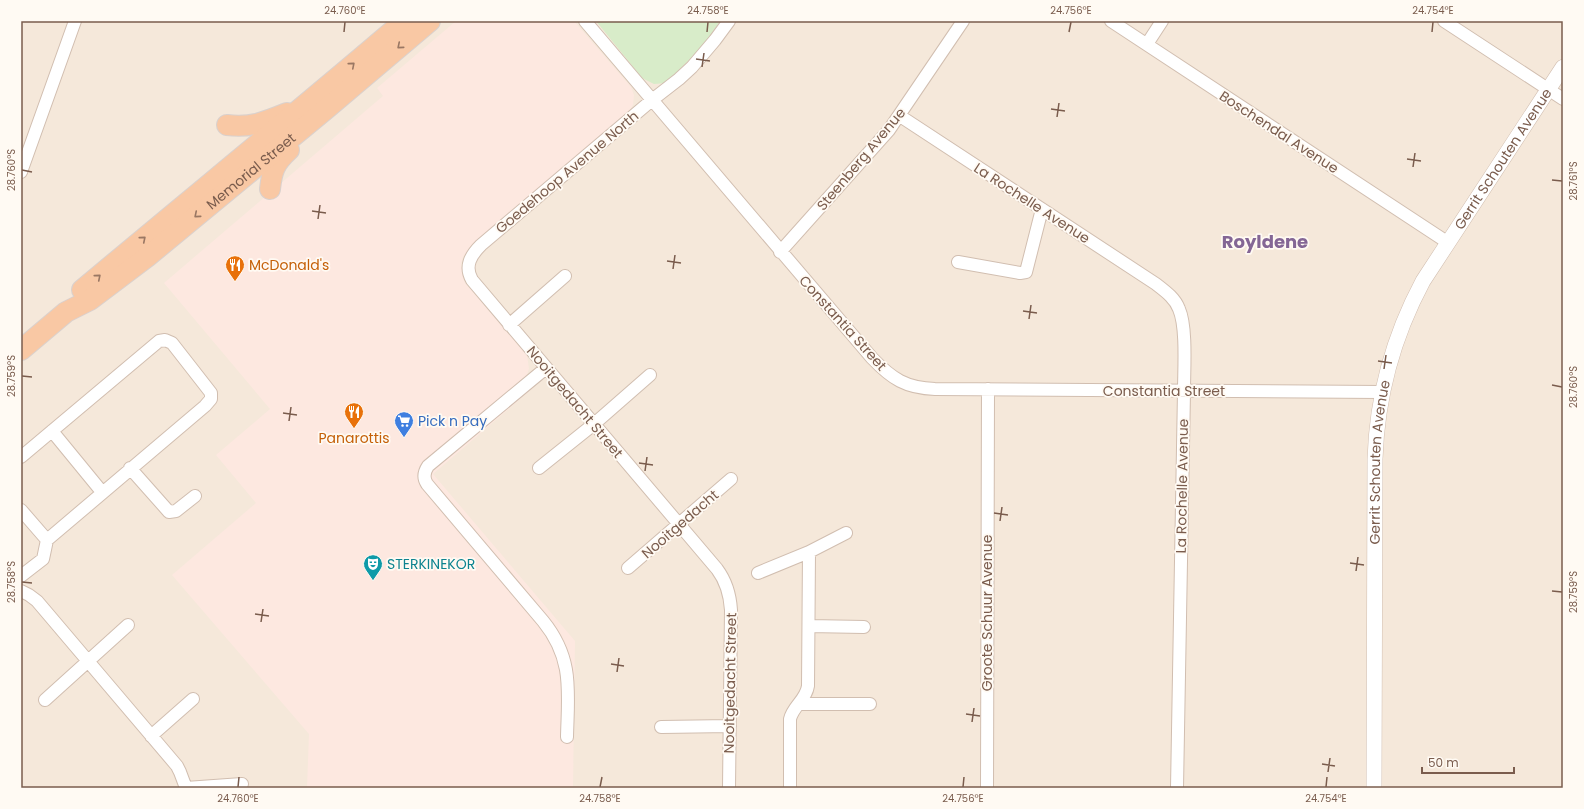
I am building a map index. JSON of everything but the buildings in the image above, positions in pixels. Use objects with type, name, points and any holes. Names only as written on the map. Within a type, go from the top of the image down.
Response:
[{"type":"highway","name":"Memorial Street","points":[[66,312],[74,297],[404,21]]},
{"type":"highway","name":"Memorial Street","points":[[21,350],[66,312],[90,300],[147,257],[430,21]]},
{"type":"highway","points":[[227,125],[243,126],[257,124],[306,104]]},
{"type":"highway","points":[[270,189],[272,171],[277,161],[314,126],[325,110]]},
{"type":"street","points":[[22,167],[75,21]]},
{"type":"street","name":"Constantia Street","points":[[585,21],[780,252],[872,358],[894,378],[904,384],[924,389],[1382,392]]},
{"type":"street","name":"Goedehoop Avenue North","points":[[481,244],[679,79],[692,67],[729,21]]},
{"type":"street","name":"Steenberg Avenue","points":[[780,252],[900,116],[963,21]]},
{"type":"street","name":"Boschendal Avenue","points":[[1111,21],[1447,242]]},
{"type":"street","points":[[1147,44],[1162,21]]},
{"type":"street","points":[[1444,21],[1563,99]]},
{"type":"street","name":"Gerrit Schouten Avenue","points":[[1374,788],[1376,436],[1382,392],[1394,344],[1409,308],[1423,281],[1447,242],[1563,67]]},
{"type":"street","name":"La Rochelle Avenue","points":[[900,116],[1156,284],[1174,300],[1179,309],[1184,326],[1184,391],[1177,788]]},
{"type":"street","points":[[958,262],[1020,273],[1026,272],[1042,209]]},
{"type":"street","name":"Nooitgedacht Street","points":[[481,244],[474,251],[469,261],[469,275],[509,325],[717,569],[725,581],[731,610],[729,788]]},
{"type":"street","points":[[509,325],[565,276]]},
{"type":"street","points":[[21,458],[154,344],[162,340],[168,340],[210,390],[211,397],[205,406],[130,468],[47,540],[43,559],[21,576]]},
{"type":"street","points":[[546,368],[428,466],[424,478],[427,484],[553,634],[562,654],[568,675],[567,737]]},
{"type":"street","points":[[539,468],[594,424],[650,375]]},
{"type":"street","name":"Groote Schuur Avenue","points":[[987,788],[988,389]]},
{"type":"street","points":[[52,431],[102,492]]},
{"type":"street","points":[[130,468],[169,512],[176,511],[195,496]]},
{"type":"street","name":"Nooitgedacht","points":[[628,568],[731,479]]},
{"type":"street","points":[[21,510],[47,540]]},
{"type":"street","points":[[758,573],[809,552],[846,533]]},
{"type":"street","points":[[790,788],[790,719],[792,711],[805,696],[808,686],[809,552]]},
{"type":"street","points":[[21,591],[37,601],[152,736],[180,772],[186,788],[242,784]]},
{"type":"street","points":[[45,700],[128,625]]},
{"type":"street","points":[[809,626],[864,627]]},
{"type":"street","points":[[152,736],[193,699]]},
{"type":"street","points":[[799,704],[870,704]]},
{"type":"street","points":[[661,727],[730,726]]},
{"type":"shaded area","points":[[21,21],[1563,21],[1563,788],[21,788]]},
{"type":"shaded area","points":[[456,21],[574,21],[631,87],[634,95],[633,105],[629,111],[482,236],[463,257],[461,264],[465,283],[527,355],[529,369],[526,377],[534,387],[433,474],[575,641],[573,788],[307,788],[309,734],[172,575],[256,503],[216,455],[270,409],[164,283],[383,96],[377,88]]},
{"type":"green space","points":[[596,21],[720,21],[706,43],[666,83],[654,84],[642,78]]},
{"type":"place","name":"McDonald's","points":[[235,282]]},
{"type":"place","name":"Panarottis","points":[[354,429]]},
{"type":"place","name":"Pick n Pay","points":[[404,438]]},
{"type":"place","name":"STERKINEKOR","points":[[373,581]]},
{"type":"district","name":"Royldene","points":[[1265,241]]}]
